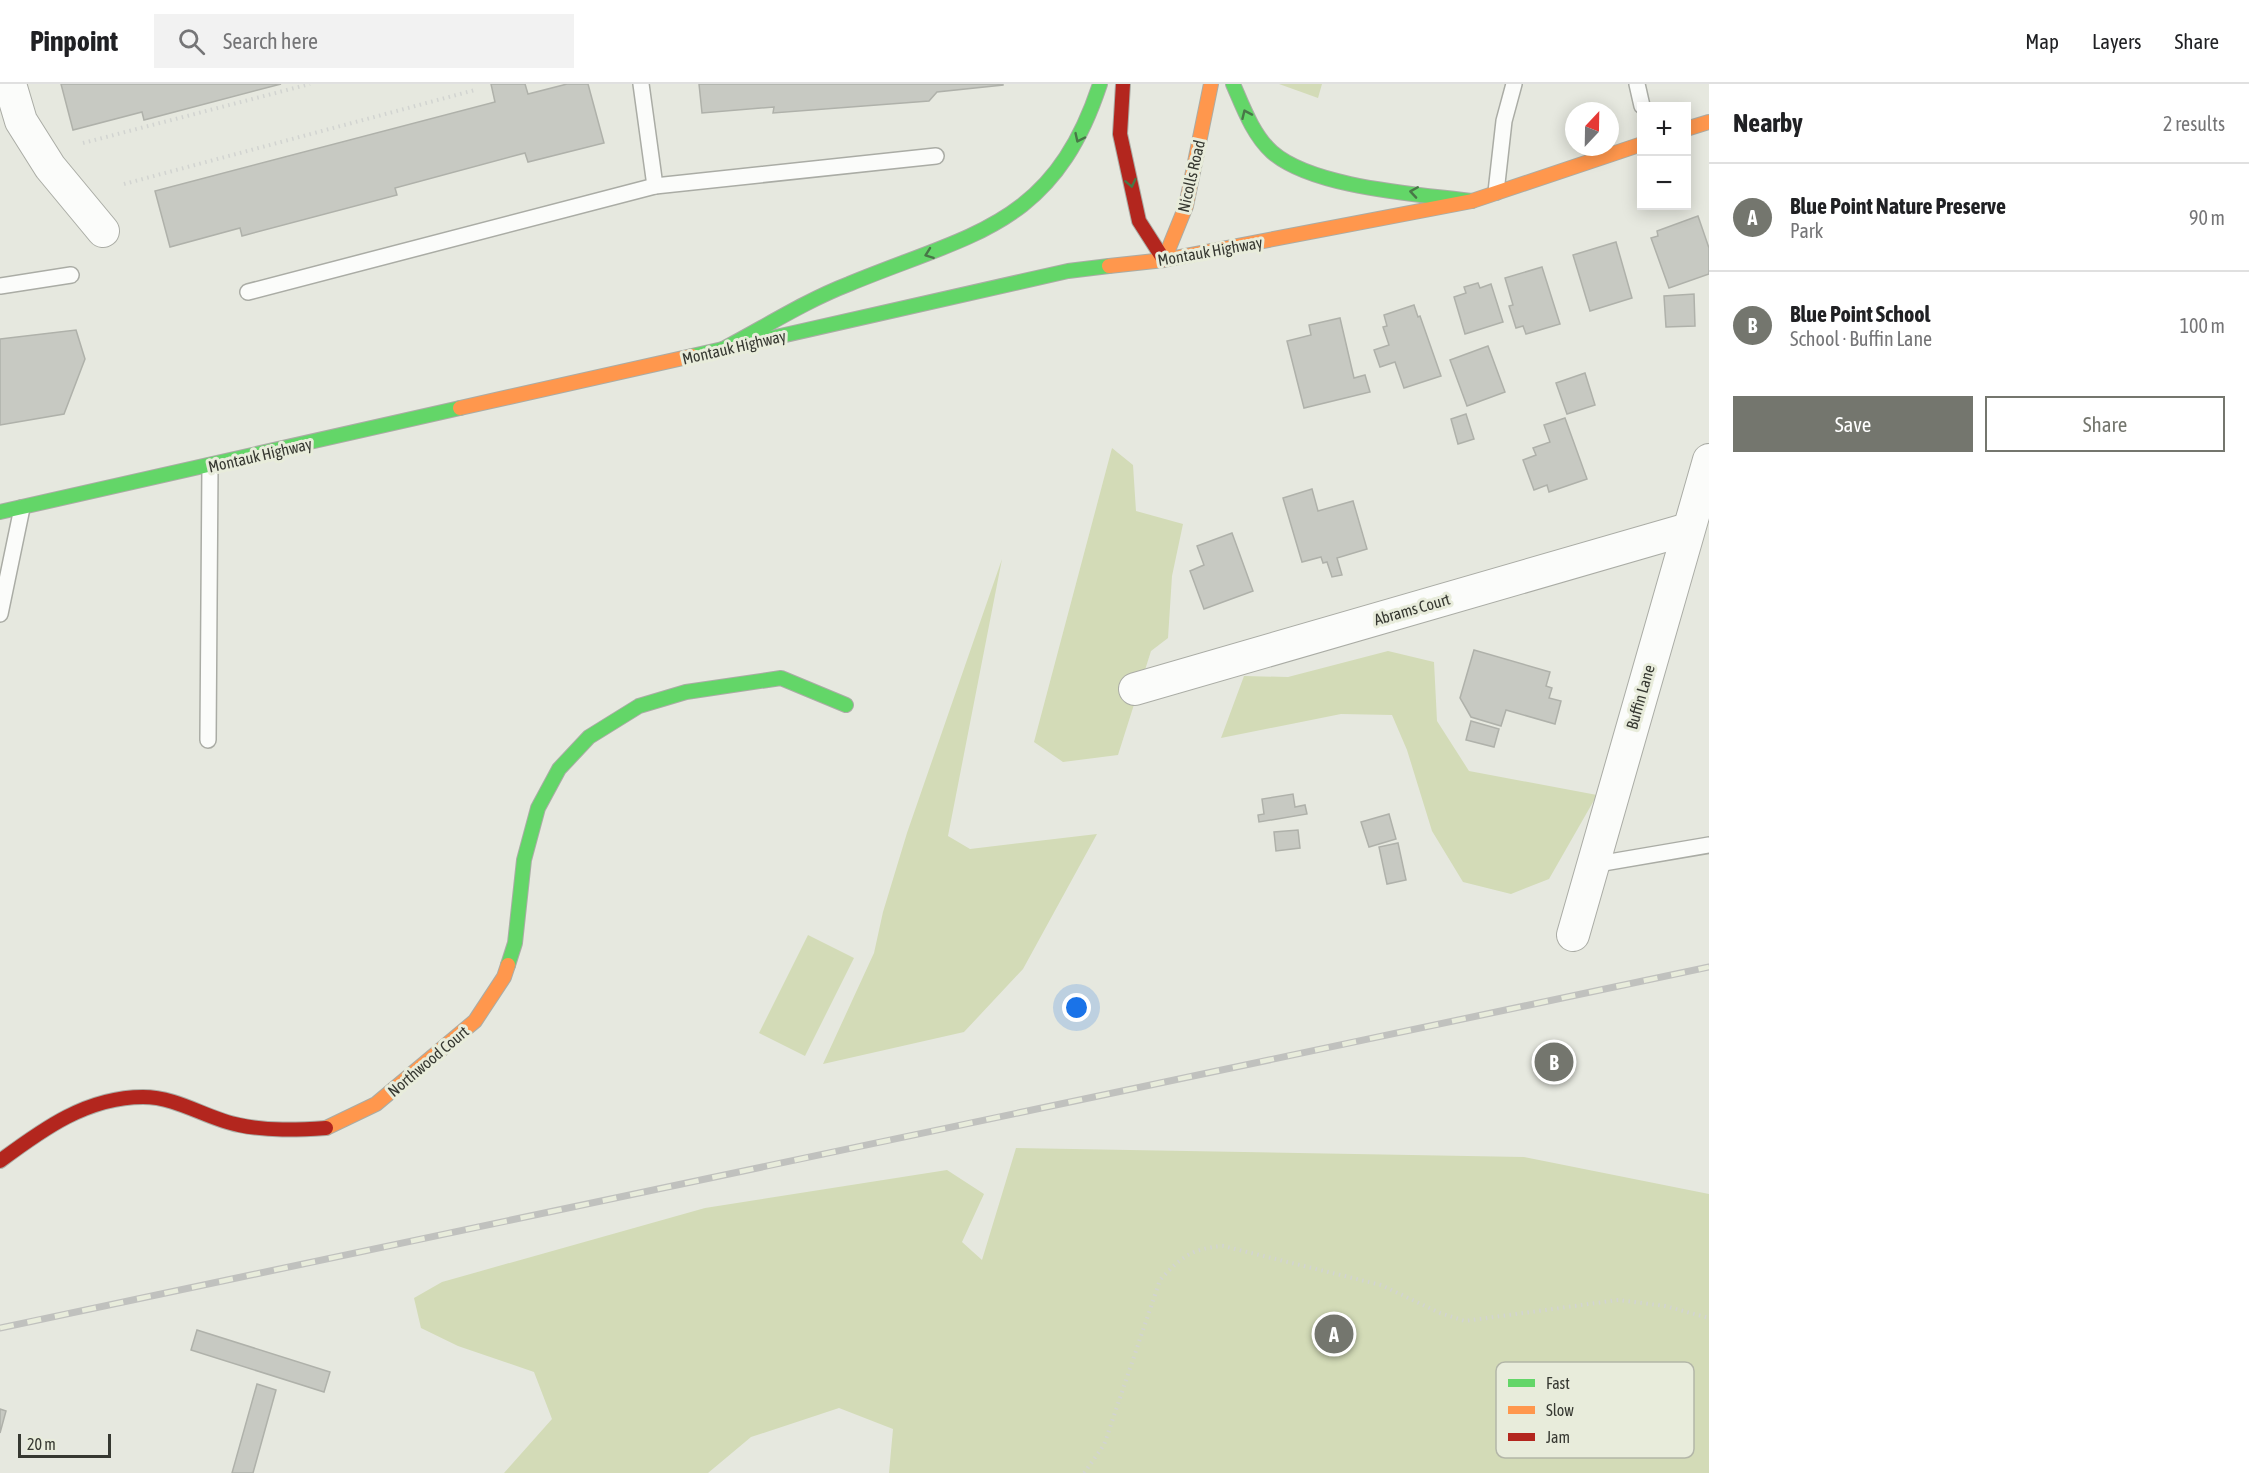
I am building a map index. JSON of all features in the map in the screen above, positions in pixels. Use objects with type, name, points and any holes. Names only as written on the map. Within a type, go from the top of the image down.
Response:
[{"type":"main road","points":[[723,349],[845,285],[948,247],[1008,218],[1047,185],[1073,150],[1094,105],[1100,84]]},
{"type":"main road","points":[[1123,84],[1120,134],[1139,221],[1164,260]]},
{"type":"main road","name":"Nicolls Road","points":[[1164,260],[1186,206],[1211,84]]},
{"type":"main road","points":[[1233,84],[1253,129],[1273,153],[1298,167],[1345,182],[1472,201]]},
{"type":"main road","points":[[1691,127],[1709,122]]},
{"type":"main road","name":"Montauk Highway","points":[[0,512],[1068,272],[1164,260],[1472,201],[1637,145]]},
{"type":"main road","name":"Northwood Court","points":[[0,1161],[53,1122],[99,1103],[144,1097],[189,1106],[238,1125],[290,1130],[330,1128],[376,1104],[475,1021],[504,976],[515,944],[524,860],[538,808],[558,769],[589,737],[639,706],[677,694],[781,678],[846,705]]},
{"type":"street","points":[[10,84],[21,121],[50,167],[103,231]]},
{"type":"street","name":"Buffin Lane","points":[[1573,934],[1709,460]]},
{"type":"street","name":"Abrams Court","points":[[1135,689],[1688,529]]},
{"type":"lane","points":[[641,84],[655,186]]},
{"type":"lane","points":[[1496,192],[1504,121],[1514,84]]},
{"type":"lane","points":[[1637,84],[1641,102]]},
{"type":"lane","points":[[248,292],[655,186],[936,156]]},
{"type":"lane","points":[[0,286],[72,275]]},
{"type":"lane","points":[[208,740],[210,466]]},
{"type":"lane","points":[[0,614],[22,508]]},
{"type":"lane","points":[[1592,865],[1709,845]]},
{"type":"path","points":[[83,143],[310,84]]},
{"type":"path","points":[[124,184],[476,90]]},
{"type":"path","points":[[1084,1473],[1104,1445],[1160,1280],[1177,1261],[1201,1248],[1223,1246],[1381,1285],[1440,1313],[1464,1321],[1618,1300],[1665,1306],[1709,1318]]},
{"type":"green space","points":[[1279,84],[1322,84],[1318,98]]},
{"type":"green space","points":[[1112,448],[1133,465],[1136,511],[1183,524],[1172,576],[1168,638],[1151,651],[1118,755],[1063,762],[1034,742]]},
{"type":"green space","points":[[1002,559],[948,836],[970,849],[1097,834],[1023,969],[964,1032],[823,1064],[874,953],[883,912],[907,833]]},
{"type":"green space","points":[[1388,651],[1434,662],[1437,721],[1469,771],[1597,795],[1549,879],[1511,894],[1463,882],[1432,831],[1407,750],[1392,715],[1341,714],[1221,738],[1244,676],[1288,677]]},
{"type":"green space","points":[[808,935],[854,958],[805,1056],[759,1033]]},
{"type":"green space","points":[[1016,1148],[1524,1157],[1709,1194],[1709,1473],[889,1473],[893,1429],[839,1408],[751,1437],[708,1473],[504,1473],[552,1419],[534,1372],[458,1346],[421,1328],[414,1298],[442,1282],[705,1208],[947,1170],[984,1194],[962,1242],[982,1260]]},
{"type":"building","points":[[61,84],[281,84],[144,120],[142,112],[73,130]]},
{"type":"building","points":[[491,84],[525,84],[528,94],[567,84],[588,84],[604,143],[528,162],[525,153],[395,188],[397,195],[242,236],[240,228],[170,247],[155,191],[495,102]]},
{"type":"building","points":[[699,84],[1003,85],[937,92],[929,101],[773,113],[774,107],[702,113]]},
{"type":"building","points":[[1698,216],[1709,248],[1709,274],[1669,288],[1651,238],[1658,236],[1657,231]]},
{"type":"building","points":[[1616,242],[1632,298],[1590,311],[1573,255]]},
{"type":"building","points":[[1542,267],[1560,324],[1526,334],[1523,326],[1516,328],[1509,306],[1513,305],[1505,278]]},
{"type":"building","points":[[1478,283],[1480,288],[1491,284],[1503,322],[1465,334],[1454,297],[1466,293],[1464,287]]},
{"type":"building","points":[[1694,294],[1695,326],[1666,327],[1664,296]]},
{"type":"building","points":[[1414,305],[1441,376],[1404,388],[1395,362],[1380,367],[1374,350],[1389,345],[1383,327],[1387,326],[1384,315]]},
{"type":"building","points":[[1340,318],[1354,378],[1365,375],[1370,392],[1304,408],[1287,341],[1311,335],[1309,325]]},
{"type":"building","points":[[76,330],[85,359],[64,414],[0,425],[0,339]]},
{"type":"building","points":[[1488,346],[1505,392],[1467,406],[1450,360]]},
{"type":"building","points":[[1585,373],[1595,405],[1567,414],[1556,383]]},
{"type":"building","points":[[1466,414],[1474,439],[1458,444],[1451,419]]},
{"type":"building","points":[[1565,418],[1587,479],[1549,492],[1547,485],[1534,490],[1523,460],[1536,455],[1533,448],[1550,442],[1544,425]]},
{"type":"building","points":[[1312,489],[1318,511],[1353,501],[1367,549],[1337,558],[1342,575],[1332,577],[1327,562],[1323,563],[1321,557],[1302,562],[1283,498]]},
{"type":"building","points":[[1232,533],[1253,591],[1204,609],[1190,571],[1204,565],[1197,546]]},
{"type":"building","points":[[1474,650],[1550,672],[1546,686],[1552,688],[1549,698],[1561,701],[1555,724],[1506,710],[1501,726],[1471,717],[1460,698]]},
{"type":"building","points":[[1471,721],[1499,729],[1494,747],[1466,740]]},
{"type":"building","points":[[1293,794],[1295,807],[1305,805],[1307,814],[1259,822],[1258,815],[1264,814],[1262,799]]},
{"type":"building","points":[[1389,814],[1396,839],[1369,847],[1361,822]]},
{"type":"building","points":[[1298,830],[1300,848],[1276,851],[1274,832]]},
{"type":"building","points":[[1398,843],[1406,880],[1387,884],[1379,847]]},
{"type":"building","points":[[197,1330],[330,1372],[324,1392],[191,1350]]},
{"type":"building","points":[[257,1384],[276,1390],[253,1473],[232,1473]]},
{"type":"building","points":[[0,1409],[6,1411],[0,1433]]},
{"type":"railway","points":[[0,1328],[1709,967]]},
{"type":"traffic: fast","points":[[723,349],[817,298],[970,236],[1003,218],[1032,197],[1058,168],[1081,132],[1100,84]]},
{"type":"traffic: fast","points":[[1233,84],[1259,137],[1272,152],[1290,164],[1313,174],[1367,187],[1472,201]]},
{"type":"traffic: fast","points":[[692,356],[1068,271],[1109,266]]},
{"type":"traffic: fast","points":[[0,512],[460,408]]},
{"type":"traffic: fast","points":[[508,965],[515,943],[524,860],[538,808],[559,769],[589,737],[639,706],[686,692],[781,678],[846,705]]},
{"type":"traffic: slow","points":[[1164,260],[1186,206],[1211,84]]},
{"type":"traffic: slow","points":[[1691,127],[1709,122]]},
{"type":"traffic: slow","points":[[1109,266],[1164,260],[1472,201],[1637,146]]},
{"type":"traffic: slow","points":[[460,408],[692,356]]},
{"type":"traffic: slow","points":[[326,1128],[376,1104],[475,1021],[504,977],[508,965]]},
{"type":"traffic: jam","points":[[1123,84],[1120,134],[1139,221],[1164,260]]},
{"type":"traffic: jam","points":[[0,1161],[67,1117],[103,1102],[123,1098],[156,1098],[180,1104],[227,1122],[250,1127],[282,1130],[326,1128]]},
{"type":"place","name":"Blue Point School","points":[[1554,1062]]},
{"type":"place","name":"Blue Point Nature Preserve","points":[[1334,1334]]}]
